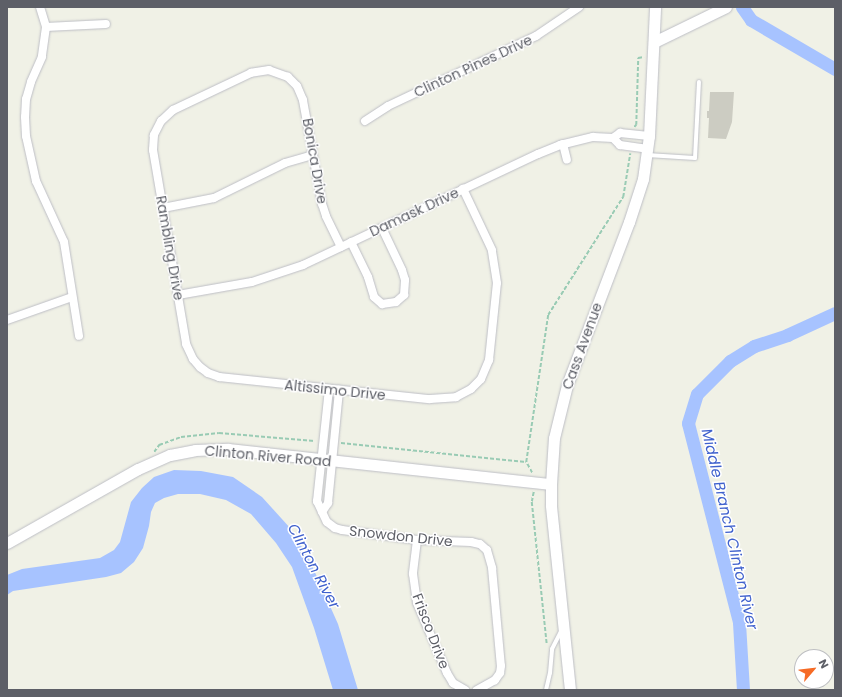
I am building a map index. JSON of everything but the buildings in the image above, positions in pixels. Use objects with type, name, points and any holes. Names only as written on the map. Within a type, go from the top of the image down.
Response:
[{"type":"main road","name":"Cass Avenue","points":[[570,690],[552,522],[551,484],[554,438],[567,385],[636,205],[643,179],[648,152],[655,7]]},
{"type":"main road","points":[[654,42],[726,7]]},
{"type":"main road","name":"Clinton River Road","points":[[7,543],[138,469],[181,452],[209,449],[228,449],[551,484]]},
{"type":"street","points":[[40,7],[46,27],[42,57],[26,99],[25,126],[30,159],[36,181],[64,242],[79,336]]},
{"type":"street","name":"Clinton Pines Drive","points":[[365,121],[388,106],[536,36],[578,7]]},
{"type":"street","points":[[46,27],[106,24]]},
{"type":"street","name":"Rambling Drive","points":[[200,367],[187,349],[153,150],[154,135],[158,126],[170,112],[251,73],[269,70],[288,77]]},
{"type":"street","name":"Bonica Drive","points":[[288,77],[297,86],[303,100],[324,210],[341,247]]},
{"type":"street","name":"Damask Drive","points":[[178,295],[226,287],[276,275],[302,265],[538,154],[563,144],[593,137],[613,138],[620,133],[649,136]]},
{"type":"street","points":[[613,138],[620,145],[648,152]]},
{"type":"street","points":[[563,144],[567,160]]},
{"type":"street","points":[[163,208],[214,198],[285,163],[313,155]]},
{"type":"street","name":"Altissimo Drive","points":[[200,367],[208,373],[219,377],[440,399],[456,397],[471,389],[481,379],[489,360],[497,283],[492,250],[463,189]]},
{"type":"street","points":[[351,242],[368,277],[374,297],[382,304],[396,302],[404,295],[405,280],[402,270],[382,228]]},
{"type":"street","points":[[7,320],[72,297]]},
{"type":"street","points":[[327,460],[323,441],[329,389]]},
{"type":"street","points":[[327,460],[334,442],[339,390]]},
{"type":"street","name":"Snowdon Drive","points":[[327,460],[317,501],[327,522],[335,528],[417,540],[471,542],[480,544],[486,550],[492,568],[501,666],[500,673],[495,680],[479,690]]},
{"type":"street","name":"Frisco Drive","points":[[417,540],[413,574],[417,603],[447,673],[453,683],[465,690]]},
{"type":"lane","points":[[648,152],[695,158],[698,82]]},
{"type":"lane","points":[[546,690],[550,673],[550,658],[552,649],[564,626]]},
{"type":"path","points":[[632,134],[632,128],[636,125],[638,58],[653,54]]},
{"type":"path","points":[[531,471],[526,462],[548,315],[623,197],[630,164],[631,147]]},
{"type":"path","points":[[181,437],[219,433],[323,441]]},
{"type":"path","points":[[334,442],[526,462]]},
{"type":"path","points":[[534,491],[532,497],[534,518],[550,658]]},
{"type":"water","points":[[174,470],[201,471],[233,477],[262,497],[291,529],[309,559],[338,624],[358,690],[333,690],[314,628],[292,567],[276,543],[251,514],[226,500],[200,494],[178,494],[164,498],[155,503],[151,512],[143,548],[134,562],[121,573],[106,577],[13,591],[7,595],[7,575],[22,569],[100,558],[114,550],[120,542],[131,502],[142,488],[154,477]]},
{"type":"waterway","name":"Middle Branch Clinton River","points":[[742,7],[751,20],[835,69]]},
{"type":"waterway","name":"Middle Branch Clinton River","points":[[743,690],[739,622],[688,423],[697,394],[730,361],[754,346],[787,335],[835,313]]},
{"type":"water label","name":"Clinton River","points":[[314,566]]}]
